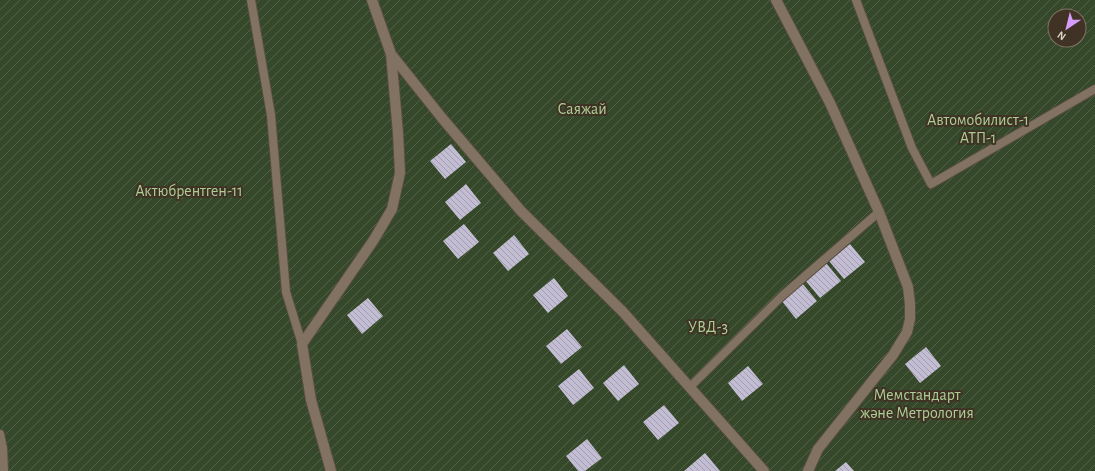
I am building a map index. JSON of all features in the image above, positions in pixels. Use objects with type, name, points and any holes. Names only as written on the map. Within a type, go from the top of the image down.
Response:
[{"type":"street","points":[[331,471],[311,400],[302,344],[373,241],[392,209],[400,173],[391,54],[372,0]]},
{"type":"street","points":[[776,0],[830,103],[879,212],[908,288],[910,319],[907,332],[893,355],[818,449],[808,471]]},
{"type":"street","points":[[391,54],[442,118],[521,211],[623,312],[764,471]]},
{"type":"lane","points":[[250,0],[271,115],[286,292],[302,344]]},
{"type":"lane","points":[[856,0],[912,148],[931,184],[1095,89]]},
{"type":"lane","points":[[690,387],[782,296],[879,212]]},
{"type":"lane","points":[[0,434],[3,448],[4,471]]},
{"type":"green space","points":[[0,0],[1095,0],[1095,471],[8,471],[0,435]]},
{"type":"building","points":[[451,144],[466,162],[445,179],[430,161]]},
{"type":"building","points":[[466,184],[481,203],[460,220],[445,202]]},
{"type":"building","points":[[464,224],[479,242],[458,259],[443,241]]},
{"type":"building","points":[[514,235],[529,254],[508,271],[493,253]]},
{"type":"building","points":[[850,244],[865,262],[844,279],[829,261]]},
{"type":"building","points":[[826,263],[841,281],[820,298],[805,280]]},
{"type":"building","points":[[554,278],[568,296],[548,313],[533,295]]},
{"type":"building","points":[[802,283],[817,301],[796,319],[781,300]]},
{"type":"building","points":[[368,298],[383,316],[362,334],[347,315]]},
{"type":"building","points":[[567,329],[582,347],[561,364],[546,346]]},
{"type":"building","points":[[926,347],[941,366],[920,383],[905,364]]},
{"type":"building","points":[[624,365],[639,384],[618,401],[603,383]]},
{"type":"building","points":[[748,366],[763,384],[742,401],[728,383]]},
{"type":"building","points":[[579,369],[594,388],[573,405],[558,386]]},
{"type":"building","points":[[664,405],[679,423],[658,440],[643,422]]},
{"type":"building","points":[[587,439],[602,458],[585,471],[578,471],[566,456]]},
{"type":"building","points":[[705,453],[720,471],[684,471]]},
{"type":"building","points":[[846,462],[854,471],[835,471]]},
{"type":"park label","name":"Саяжай","points":[[582,108]]},
{"type":"park label","name":"Автомобилист-1 АТП-1","points":[[978,128]]},
{"type":"park label","name":"Актюбрентген-11","points":[[189,190]]},
{"type":"park label","name":"УВД-3","points":[[708,326]]},
{"type":"park label","name":"Мемстандарт және Метрология","points":[[917,403]]}]
